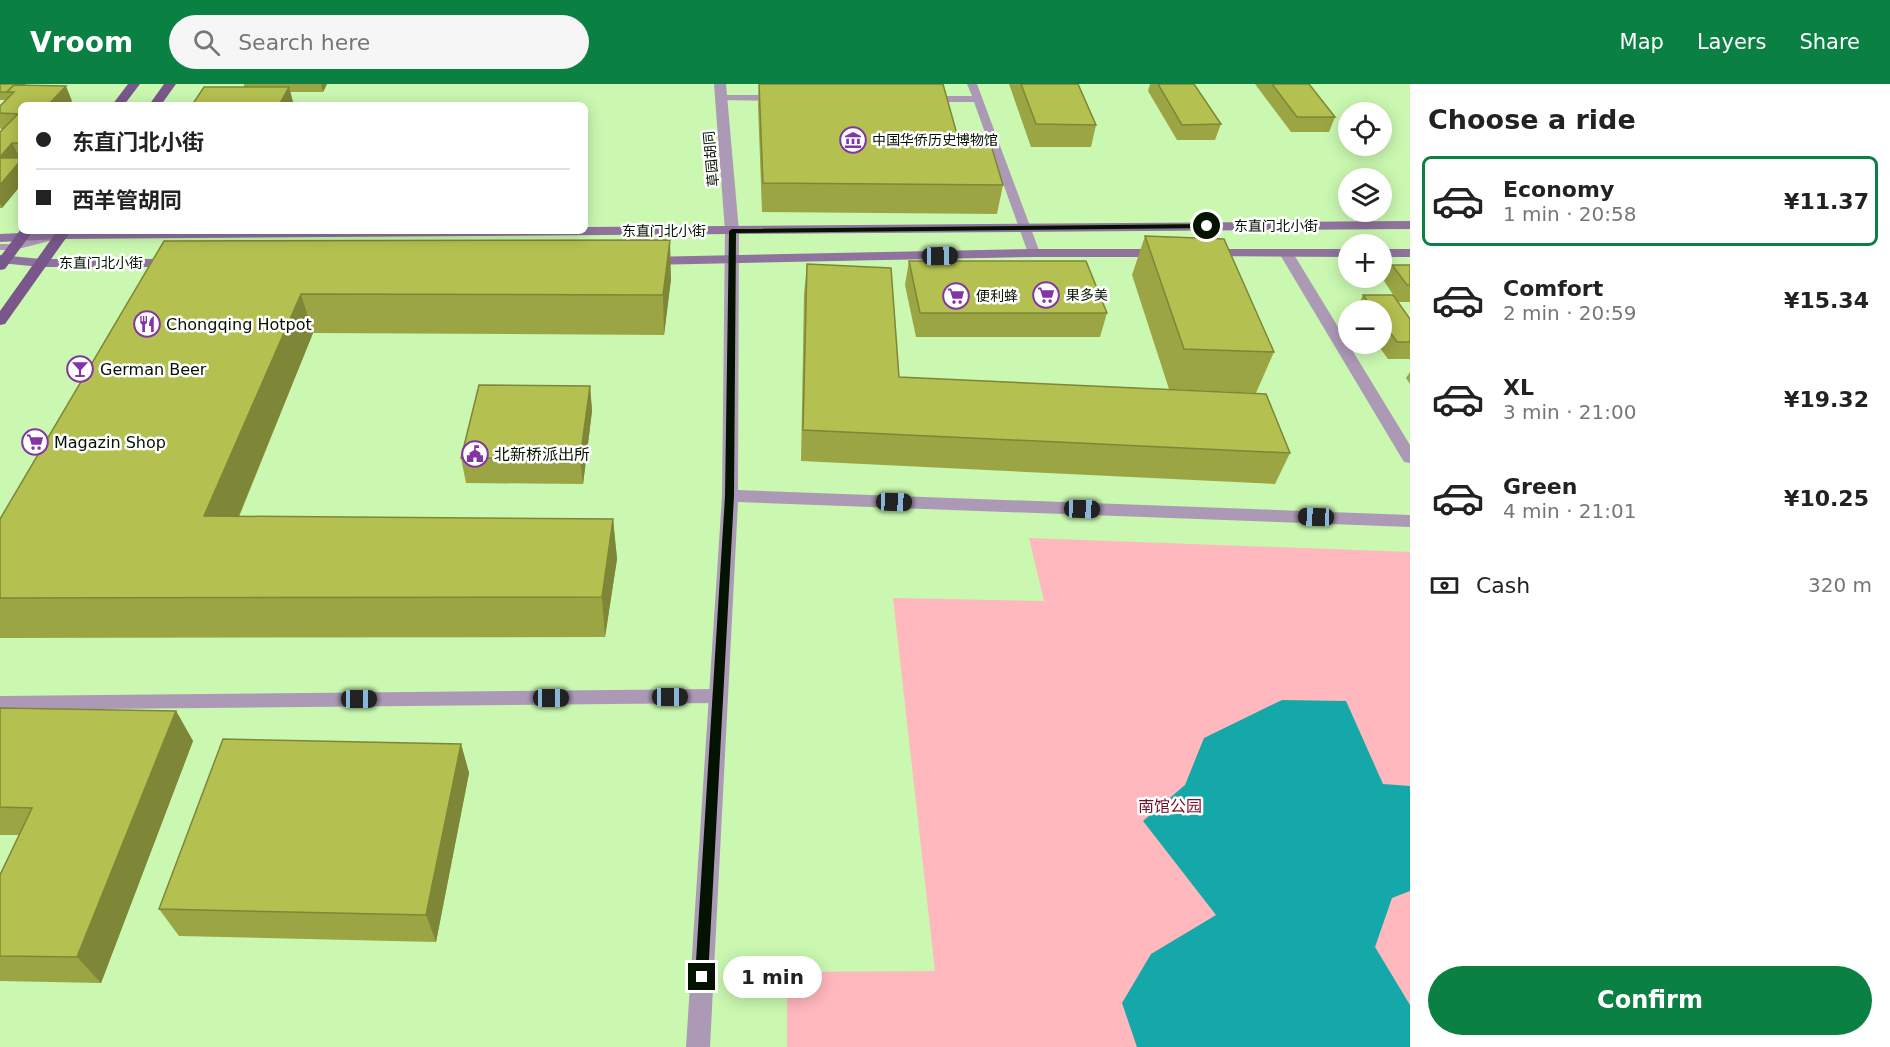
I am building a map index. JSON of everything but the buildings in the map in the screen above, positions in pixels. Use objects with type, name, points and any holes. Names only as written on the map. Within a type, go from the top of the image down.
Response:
[{"type":"main road","points":[[120,102],[134,84]]},
{"type":"main road","points":[[157,102],[170,84]]},
{"type":"main road","name":"东直门北小街","points":[[588,231],[1410,225]]},
{"type":"main road","name":"东直门北小街","points":[[10,250],[60,234]]},
{"type":"main road","points":[[0,321],[62,234]]},
{"type":"main road","points":[[0,238],[10,250]]},
{"type":"main road","name":"东直门北小街","points":[[10,250],[41,263],[185,263]]},
{"type":"main road","points":[[1392,253],[1410,252]]},
{"type":"main road","name":"东直门北小街","points":[[638,261],[731,261],[1034,253],[1171,253]]},
{"type":"main road","name":"东直门北小街","points":[[1194,253],[1338,253]]},
{"type":"street","name":"草园胡同","points":[[698,1047],[730,496],[732,231],[720,84]]},
{"type":"street","points":[[1286,253],[1410,458]]},
{"type":"street","points":[[730,496],[1410,521]]},
{"type":"lane","points":[[972,84],[1034,253]]},
{"type":"lane","points":[[721,98],[791,98]]},
{"type":"lane","points":[[919,99],[977,99]]},
{"type":"lane","points":[[0,703],[718,696]]},
{"type":"green space","name":"南馆公园","points":[[1029,538],[1410,552],[1410,1047],[787,1047],[787,972],[935,971],[893,598],[1044,601]]},
{"type":"water","points":[[1282,700],[1346,701],[1383,784],[1410,786],[1410,891],[1392,898],[1375,947],[1410,1005],[1410,1047],[1137,1047],[1122,1003],[1151,954],[1216,915],[1143,821],[1185,785],[1204,738]]},
{"type":"place","name":"中国华侨历史博物馆","points":[[853,140]]},
{"type":"place","name":"果多美","points":[[1046,295]]},
{"type":"place","name":"便利蜂","points":[[956,296]]},
{"type":"place","name":"Chongqing Hotpot","points":[[147,324]]},
{"type":"place","name":"German Beer","points":[[80,369]]},
{"type":"place","name":"Magazin Shop","points":[[35,442]]},
{"type":"place","name":"北新桥派出所","points":[[475,454]]},
{"type":"route","points":[[702,977],[730,496],[732,231],[1207,226]]}]
